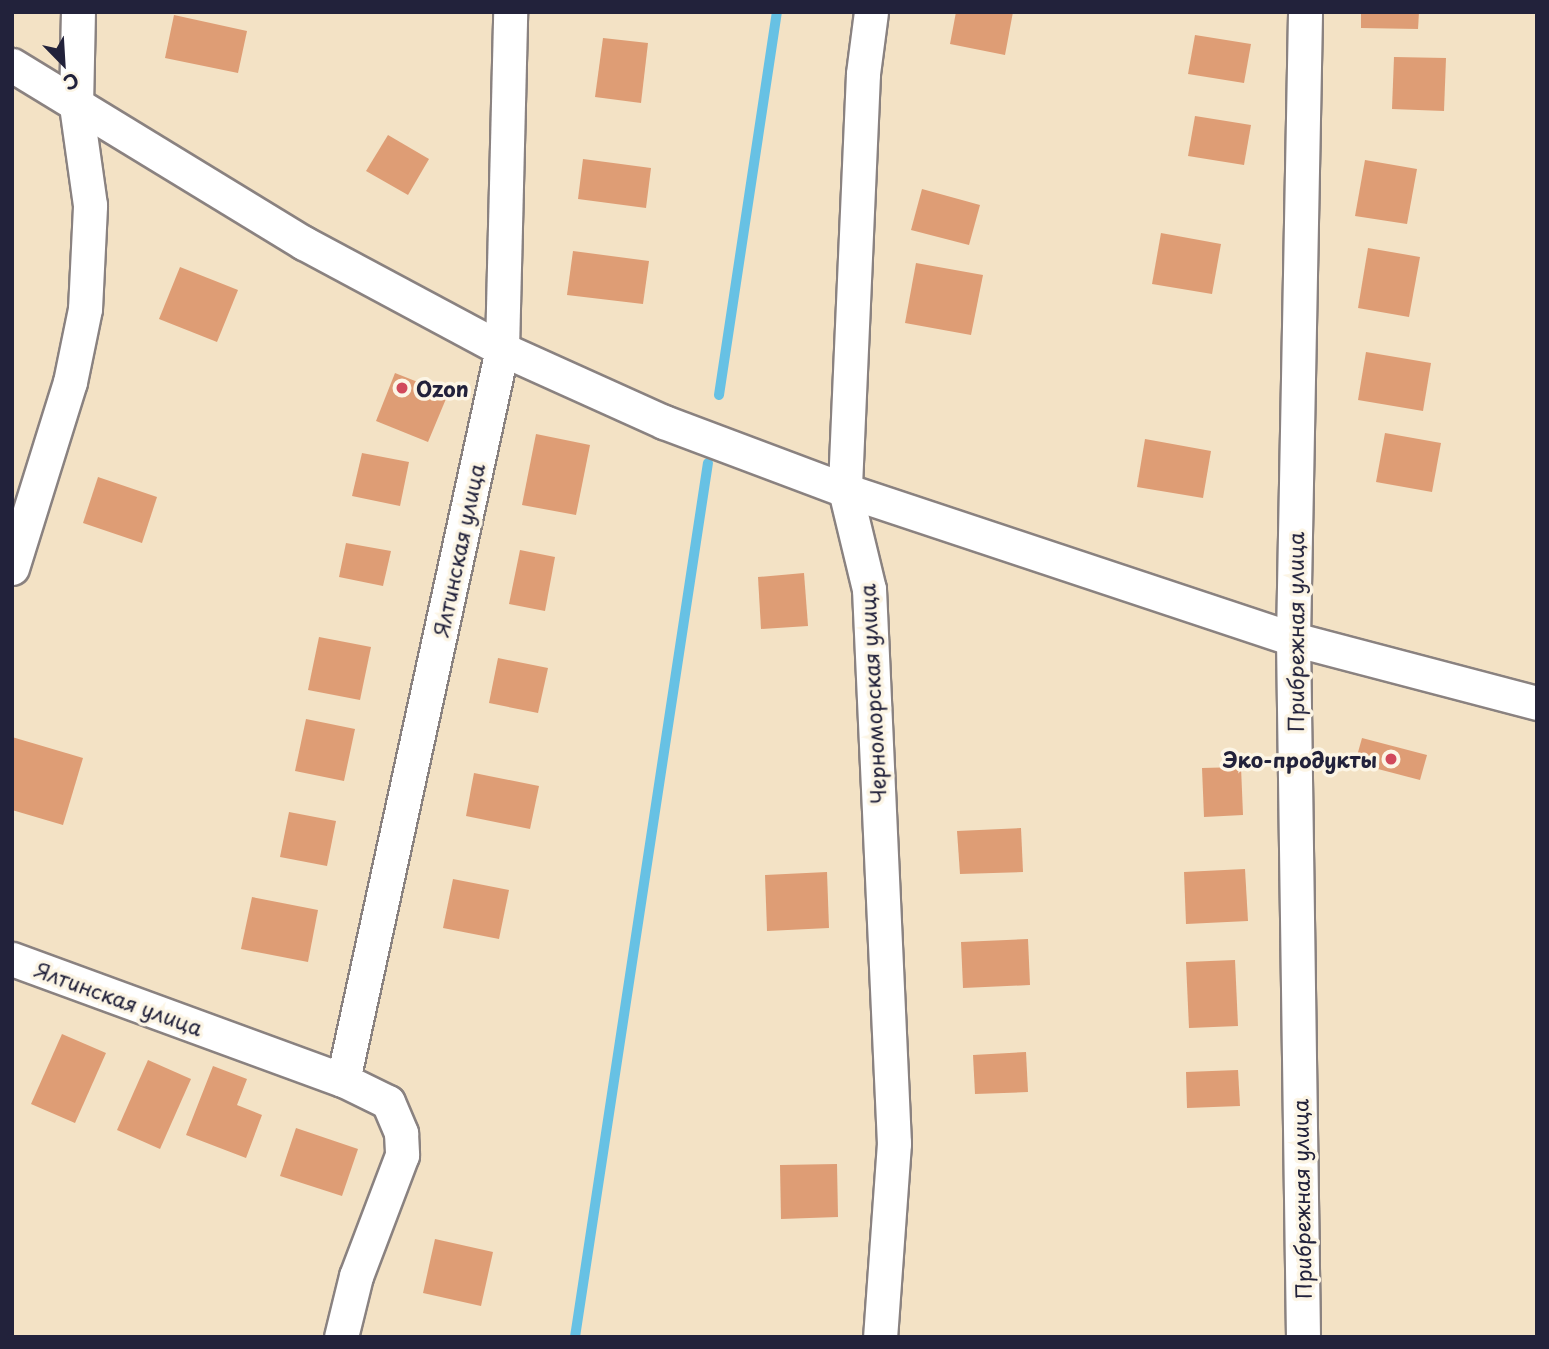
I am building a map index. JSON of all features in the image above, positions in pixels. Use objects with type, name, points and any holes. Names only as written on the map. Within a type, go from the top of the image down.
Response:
[{"type":"street","points":[[12,568],[70,382],[85,309],[90,205],[76,106],[78,12]]},
{"type":"street","name":"Ялтинская улица","points":[[344,1080],[502,349],[510,12]]},
{"type":"street","name":"Черноморская улица","points":[[871,12],[863,74],[845,491],[869,589],[894,1143],[880,1337]]},
{"type":"street","name":"Прибрежная улица","points":[[1303,1337],[1293,639],[1305,12]]},
{"type":"street","points":[[12,65],[304,243],[502,349],[664,422],[845,491],[1293,639],[1537,704]]},
{"type":"street","name":"Ялтинская улица","points":[[12,959],[344,1080],[388,1102],[401,1133],[402,1155],[356,1276],[341,1337]]},
{"type":"building","points":[[956,12],[1013,12],[1005,55],[950,44]]},
{"type":"building","points":[[1361,12],[1419,12],[1418,29],[1361,28]]},
{"type":"building","points":[[174,15],[247,31],[238,73],[165,58]]},
{"type":"building","points":[[1195,35],[1251,44],[1244,83],[1188,74]]},
{"type":"building","points":[[603,38],[648,43],[641,103],[595,97]]},
{"type":"building","points":[[1394,57],[1446,58],[1444,111],[1392,109]]},
{"type":"building","points":[[1195,116],[1251,125],[1244,165],[1188,156]]},
{"type":"building","points":[[388,135],[429,159],[408,195],[366,171]]},
{"type":"building","points":[[583,159],[651,168],[646,208],[578,199]]},
{"type":"building","points":[[1365,160],[1417,169],[1407,224],[1355,216]]},
{"type":"building","points":[[922,189],[980,205],[969,245],[911,230]]},
{"type":"building","points":[[1161,233],[1221,244],[1212,294],[1152,284]]},
{"type":"building","points":[[1368,248],[1420,257],[1409,317],[1358,308]]},
{"type":"building","points":[[573,251],[649,261],[643,304],[567,295]]},
{"type":"building","points":[[916,263],[983,275],[971,335],[905,323]]},
{"type":"building","points":[[180,267],[238,290],[217,342],[159,319]]},
{"type":"building","points":[[1366,352],[1431,363],[1423,411],[1358,400]]},
{"type":"building","points":[[395,373],[448,394],[428,442],[376,421]]},
{"type":"building","points":[[1385,433],[1441,443],[1432,492],[1376,482]]},
{"type":"building","points":[[536,434],[590,445],[576,515],[522,505]]},
{"type":"building","points":[[1145,439],[1211,451],[1203,498],[1137,487]]},
{"type":"building","points":[[362,453],[409,462],[400,506],[352,496]]},
{"type":"building","points":[[98,477],[157,497],[142,543],[83,523]]},
{"type":"building","points":[[346,543],[391,551],[383,586],[339,577]]},
{"type":"building","points":[[520,550],[555,557],[545,611],[509,604]]},
{"type":"building","points":[[804,573],[808,626],[761,629],[758,577]]},
{"type":"building","points":[[319,637],[371,647],[360,700],[308,690]]},
{"type":"building","points":[[498,658],[548,668],[538,713],[489,703]]},
{"type":"building","points":[[306,719],[355,729],[344,781],[295,771]]},
{"type":"building","points":[[12,737],[83,758],[63,825],[12,810]]},
{"type":"building","name":"Эко-продукты","points":[[1362,738],[1427,755],[1420,780],[1355,763]]},
{"type":"building","points":[[1241,767],[1243,815],[1204,817],[1202,768]]},
{"type":"building","points":[[474,773],[539,786],[530,829],[466,816]]},
{"type":"building","points":[[289,812],[336,821],[327,866],[280,857]]},
{"type":"building","points":[[1021,828],[1023,872],[960,874],[957,831]]},
{"type":"building","points":[[1245,869],[1248,921],[1186,924],[1184,872]]},
{"type":"building","points":[[827,872],[829,928],[767,931],[765,875]]},
{"type":"building","points":[[453,879],[509,890],[499,939],[443,928]]},
{"type":"building","points":[[252,897],[318,910],[308,962],[241,949]]},
{"type":"building","points":[[1028,939],[1030,985],[963,988],[961,942]]},
{"type":"building","points":[[1235,960],[1238,1026],[1189,1028],[1186,962]]},
{"type":"building","points":[[62,1034],[106,1053],[75,1123],[31,1104]]},
{"type":"building","points":[[1026,1052],[1028,1092],[975,1094],[973,1055]]},
{"type":"building","points":[[148,1060],[191,1079],[160,1149],[117,1130]]},
{"type":"building","points":[[213,1066],[247,1079],[237,1105],[262,1115],[246,1158],[186,1135]]},
{"type":"building","points":[[1238,1070],[1240,1106],[1187,1108],[1186,1072]]},
{"type":"building","points":[[296,1128],[358,1149],[342,1196],[280,1176]]},
{"type":"building","points":[[837,1164],[838,1217],[781,1219],[780,1165]]},
{"type":"building","points":[[435,1239],[493,1252],[481,1306],[423,1293]]},
{"type":"waterway","points":[[719,395],[777,12]]},
{"type":"waterway","points":[[575,1337],[708,463]]},
{"type":"place","name":"Ozon","points":[[402,388]]},
{"type":"place","name":"Эко-продукты","points":[[1391,759]]}]
